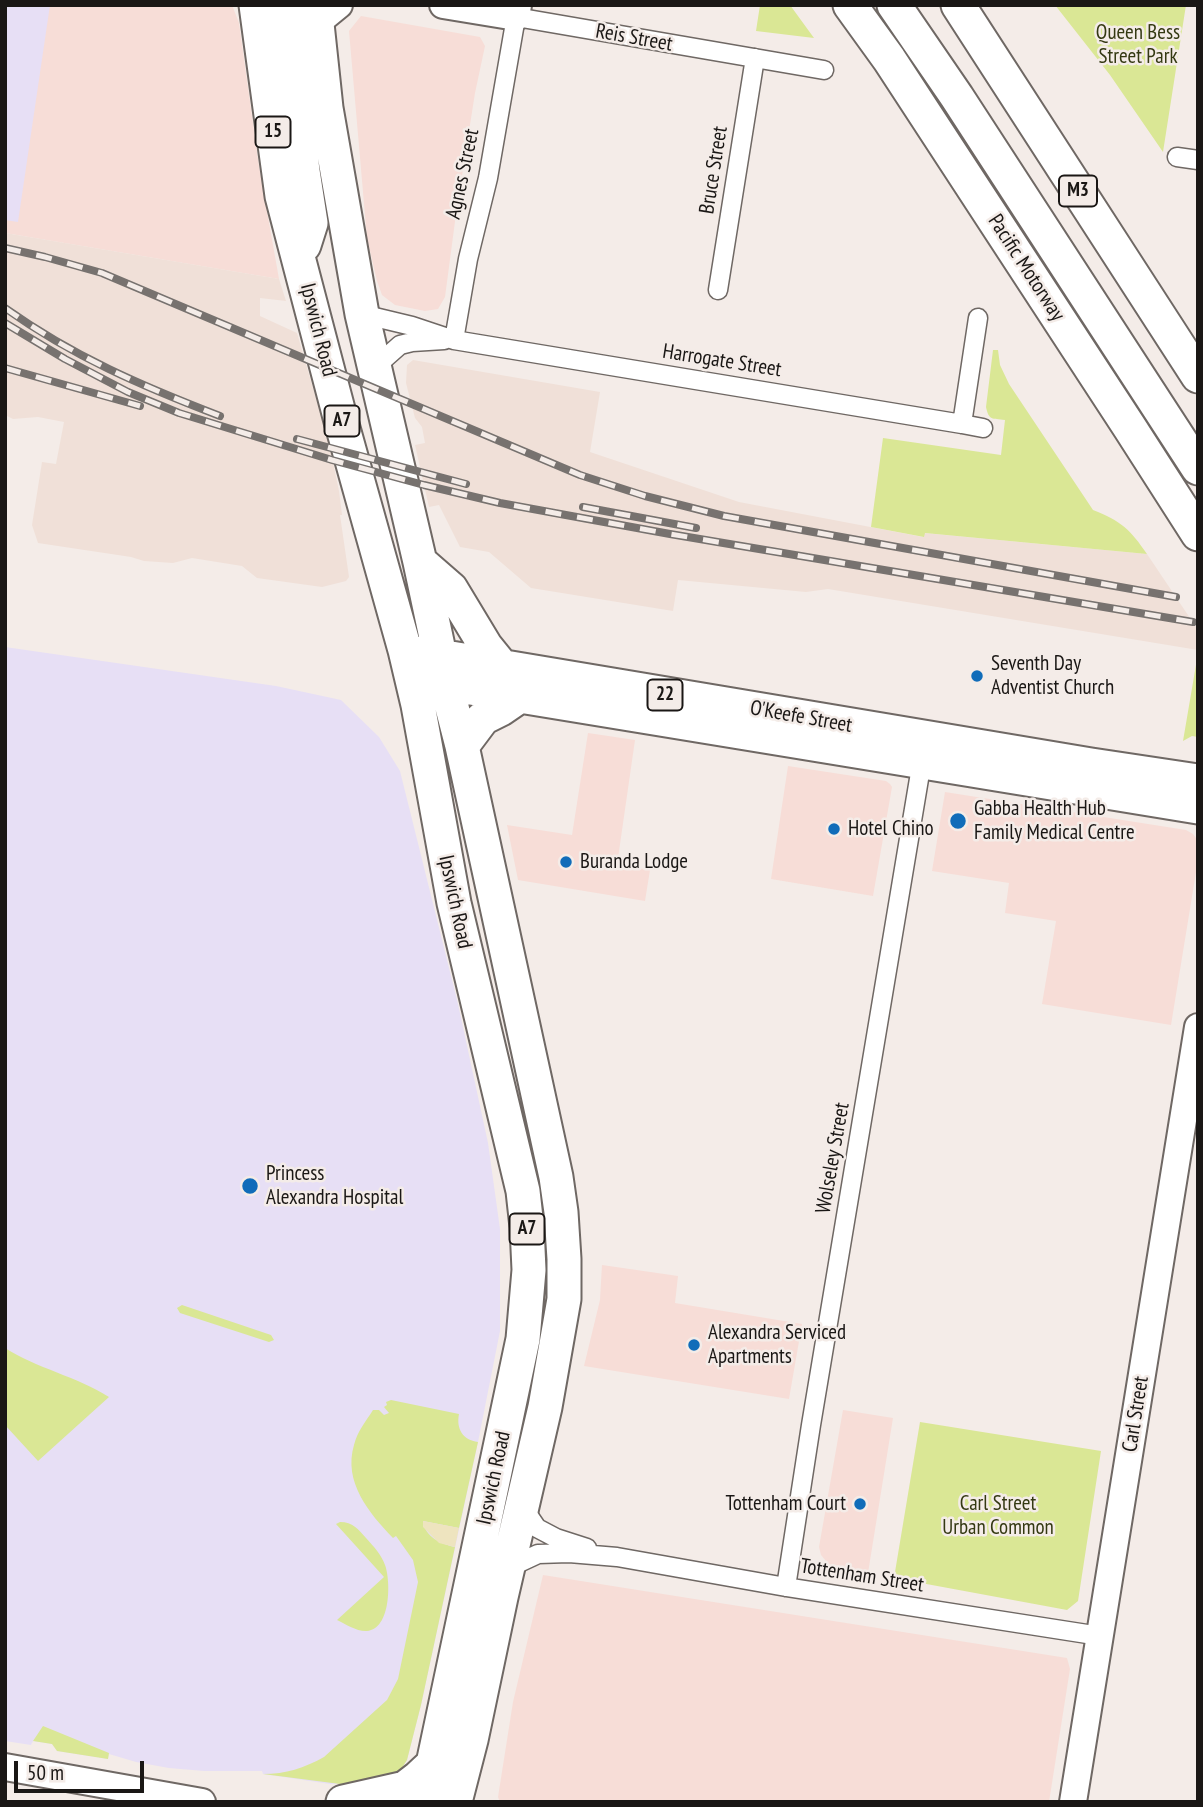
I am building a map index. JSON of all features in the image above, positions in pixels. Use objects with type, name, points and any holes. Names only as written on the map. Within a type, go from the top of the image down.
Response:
[{"type":"highway","name":"Ipswich Road","points":[[256,5],[282,196],[408,664],[454,903],[556,1177],[561,1212],[564,1299],[545,1407],[455,1802]]},
{"type":"highway","points":[[283,5],[312,223],[299,257]]},
{"type":"highway","name":"Pacific Motorway","points":[[850,5],[889,59],[1198,534]]},
{"type":"highway","points":[[894,5],[1198,468]]},
{"type":"highway","points":[[921,5],[1003,125],[1198,430]]},
{"type":"highway","name":"M3","points":[[958,5],[1198,376]]},
{"type":"highway","name":"Ipswich Road","points":[[323,11],[326,108],[362,314],[462,746],[508,1044],[527,1227],[529,1270],[523,1339],[433,1764],[422,1802]]},
{"type":"highway","points":[[420,562],[451,589],[486,647],[503,668]]},
{"type":"highway","name":"O'Keefe Street","points":[[408,664],[444,671],[520,696],[924,750],[1198,781]]},
{"type":"highway","name":"O'Keefe Street","points":[[444,671],[503,668],[924,750],[1198,807]]},
{"type":"highway","points":[[462,746],[483,719],[520,696]]},
{"type":"highway","points":[[471,1740],[476,1802]]},
{"type":"highway","points":[[343,1802],[405,1788],[433,1764]]},
{"type":"street","name":"Reis Street","points":[[443,5],[517,11],[824,70]]},
{"type":"street","name":"Agnes Street","points":[[454,340],[468,258],[486,188],[517,11]]},
{"type":"street","name":"Bruce Street","points":[[718,290],[755,58]]},
{"type":"street","points":[[1177,158],[1198,160]]},
{"type":"street","name":"Harrogate Street","points":[[362,314],[454,340],[983,428]]},
{"type":"street","points":[[962,424],[978,318]]},
{"type":"street","name":"Harrogate Street","points":[[374,368],[400,345],[454,340]]},
{"type":"street","name":"Wolseley Street","points":[[786,1587],[924,750]]},
{"type":"street","name":"Carl Street","points":[[1073,1802],[1198,1027]]},
{"type":"street","name":"Tottenham Street","points":[[522,1506],[537,1528],[556,1538],[617,1557]]},
{"type":"street","name":"Tottenham Street","points":[[508,1568],[538,1554],[569,1553],[617,1557],[786,1587],[1100,1636]]},
{"type":"street","points":[[5,1767],[202,1802]]},
{"type":"shaded area","points":[[5,5],[232,5],[239,23],[259,166],[279,279],[5,233]]},
{"type":"shaded area","points":[[5,5],[50,5],[18,222],[5,220]]},
{"type":"shaded area","points":[[361,16],[480,37],[485,46],[475,93],[445,297],[438,309],[425,311],[395,305],[382,295],[377,281],[367,238],[349,31]]},
{"type":"shaded area","points":[[5,233],[279,279],[286,301],[260,298],[260,316],[297,333],[329,443],[339,491],[349,577],[346,581],[322,587],[257,578],[242,566],[192,558],[173,563],[144,561],[38,543],[32,525],[42,462],[56,464],[64,422],[38,417],[13,419],[5,415]]},
{"type":"shaded area","points":[[413,360],[600,392],[590,452],[739,502],[923,537],[924,533],[1147,554],[1198,630],[1198,650],[828,589],[806,592],[678,580],[673,611],[531,588],[489,552],[460,547],[439,505],[429,507],[415,445],[425,443],[406,383],[407,365]]},
{"type":"shaded area","name":"Princess Alexandra Hospital","points":[[5,647],[276,686],[341,700],[379,737],[400,771],[458,1004],[488,1143],[500,1229],[500,1331],[421,1705],[407,1760],[400,1771],[330,1784],[263,1774],[262,1771],[169,1768],[109,1754],[108,1759],[57,1751],[52,1744],[33,1741],[31,1745],[5,1741]]},
{"type":"shaded area","points":[[588,733],[635,740],[617,865],[650,870],[645,901],[518,880],[507,825],[572,835]]},
{"type":"shaded area","name":"Hotel Chino","points":[[788,766],[886,781],[892,787],[873,896],[771,879]]},
{"type":"shaded area","points":[[945,792],[1186,830],[1193,834],[1198,841],[1198,860],[1171,1025],[1042,1004],[1056,921],[1005,913],[1009,883],[932,871]]},
{"type":"shaded area","name":"Alexandra Serviced Apartments","points":[[602,1265],[678,1276],[675,1303],[802,1324],[789,1399],[584,1366],[600,1300]]},
{"type":"shaded area","points":[[843,1410],[893,1418],[868,1573],[830,1566],[821,1555],[819,1547]]},
{"type":"shaded area","points":[[543,1575],[1067,1658],[1070,1669],[1049,1802],[500,1802],[498,1797],[513,1702]]},
{"type":"green space","points":[[760,5],[790,5],[814,38],[756,31]]},
{"type":"green space","name":"Queen Bess Street Park","points":[[1055,5],[1186,5],[1163,152],[1110,75]]},
{"type":"green space","points":[[993,350],[998,350],[1000,365],[1009,384],[1093,510],[1124,527],[1147,554],[925,533],[924,537],[871,527],[883,438],[1001,455],[1005,420],[990,417],[986,407]]},
{"type":"green space","points":[[1198,653],[1198,737],[1192,736],[1183,741]]},
{"type":"green space","points":[[182,1305],[271,1335],[274,1340],[269,1342],[180,1313],[177,1308]]},
{"type":"green space","points":[[5,1348],[109,1397],[38,1461],[5,1425]]},
{"type":"green space","points":[[391,1400],[459,1414],[462,1433],[468,1439],[478,1442],[459,1528],[423,1521],[424,1527],[434,1539],[455,1547],[407,1760],[395,1774],[349,1784],[263,1774],[295,1770],[324,1757],[387,1700],[398,1679],[418,1582],[413,1560],[396,1536],[393,1538],[367,1507],[360,1496],[352,1472],[357,1436],[373,1410],[379,1410],[384,1415],[389,1413],[384,1407],[386,1402]]},
{"type":"green space","name":"Carl Street Urban Common","points":[[920,1422],[1101,1451],[1078,1601],[1067,1610],[894,1578]]},
{"type":"green space","points":[[340,1522],[352,1525],[360,1532],[379,1554],[387,1572],[385,1613],[375,1628],[367,1631],[337,1620],[384,1577],[336,1524]]},
{"type":"green space","points":[[43,1726],[109,1753],[108,1759],[57,1751],[52,1744],[33,1741]]},
{"type":"sand","points":[[423,1521],[459,1528],[455,1547],[439,1543],[423,1527]]},
{"type":"railway","points":[[5,248],[102,273],[580,475],[645,496],[724,516],[1176,597]]},
{"type":"railway","points":[[5,308],[83,356],[220,416]]},
{"type":"railway","points":[[5,323],[128,392],[179,413],[424,485],[500,503],[670,534],[1193,622]]},
{"type":"railway","points":[[5,368],[140,406]]},
{"type":"railway","points":[[297,439],[466,484]]},
{"type":"railway","points":[[583,507],[696,528]]},
{"type":"place","name":"Seventh Day Adventist Church","points":[[977,676]]},
{"type":"place","name":"Gabba Health Hub Family Medical Centre","points":[[958,821]]},
{"type":"place","name":"Hotel Chino","points":[[834,829]]},
{"type":"place","name":"Buranda Lodge","points":[[566,862]]},
{"type":"place","name":"Princess Alexandra Hospital","points":[[250,1186]]},
{"type":"place","name":"Alexandra Serviced Apartments","points":[[694,1345]]},
{"type":"place","name":"Tottenham Court","points":[[860,1504]]}]
